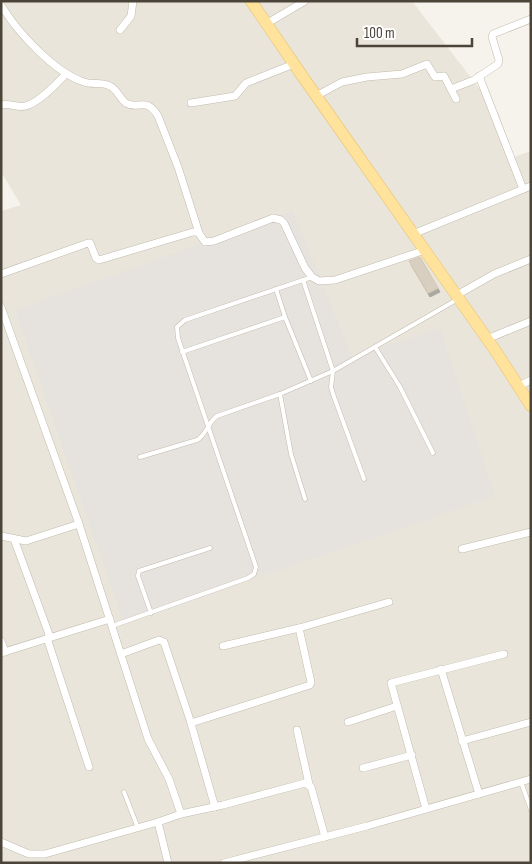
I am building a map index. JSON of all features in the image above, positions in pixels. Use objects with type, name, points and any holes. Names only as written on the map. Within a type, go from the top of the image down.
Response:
[{"type":"main road","points":[[251,1],[487,338],[531,406]]},
{"type":"street","points":[[120,30],[131,16],[133,1]]},
{"type":"street","points":[[266,24],[305,1]]},
{"type":"street","points":[[1,4],[9,18],[39,51],[66,74],[88,83],[111,86],[125,102],[131,105],[145,104],[154,110],[178,167],[203,241],[209,242],[267,220],[278,218],[284,223],[304,268],[312,277],[326,282],[425,250]]},
{"type":"street","points":[[1,20],[9,18]]},
{"type":"street","points":[[451,89],[479,76],[499,63],[492,39],[493,34],[531,19]]},
{"type":"street","points":[[191,103],[235,96],[246,83],[294,64]]},
{"type":"street","points":[[316,96],[342,82],[367,76],[402,74],[427,64],[435,77],[445,77],[456,99]]},
{"type":"street","points":[[1,105],[24,107],[29,105],[45,94],[66,74]]},
{"type":"street","points":[[479,76],[523,189]]},
{"type":"street","points":[[413,234],[531,186]]},
{"type":"street","points":[[1,274],[88,242],[96,258],[99,260],[193,232],[199,233]]},
{"type":"street","points":[[458,297],[494,274],[531,259]]},
{"type":"street","points":[[1,307],[79,524],[148,739],[169,779],[180,814]]},
{"type":"street","points":[[487,338],[531,321]]},
{"type":"street","points":[[519,386],[531,380]]},
{"type":"street","points":[[1,536],[26,541],[79,524]]},
{"type":"street","points":[[462,549],[531,532]]},
{"type":"street","points":[[14,539],[49,637],[89,767]]},
{"type":"street","points":[[223,646],[299,628],[388,602]]},
{"type":"street","points":[[1,641],[3,653],[49,637],[111,622]]},
{"type":"street","points":[[191,723],[310,685],[311,682],[299,628]]},
{"type":"street","points":[[121,654],[162,640],[178,681],[215,807]]},
{"type":"street","points":[[426,809],[391,686],[392,681],[504,654]]},
{"type":"street","points":[[441,669],[479,794]]},
{"type":"street","points":[[348,722],[397,706]]},
{"type":"street","points":[[462,741],[531,722]]},
{"type":"street","points":[[297,730],[309,784],[325,837]]},
{"type":"street","points":[[363,768],[412,755]]},
{"type":"street","points":[[224,863],[325,837],[531,779]]},
{"type":"street","points":[[1,842],[29,854],[44,854],[138,828],[180,814],[215,807],[299,784],[309,784]]},
{"type":"street","points":[[158,822],[168,863]]},
{"type":"lane","points":[[111,622],[151,613],[248,578],[255,571],[254,561],[209,425],[182,352],[176,327],[180,323],[312,277]]},
{"type":"lane","points":[[303,280],[333,371],[331,380],[333,394],[364,479]]},
{"type":"lane","points":[[276,290],[311,381]]},
{"type":"lane","points":[[140,458],[197,440],[202,436],[212,419],[217,416],[280,394],[333,371],[458,297]]},
{"type":"lane","points":[[182,352],[285,317]]},
{"type":"lane","points":[[375,347],[400,387],[434,453]]},
{"type":"lane","points":[[280,394],[291,454],[306,499]]},
{"type":"lane","points":[[151,613],[138,576],[139,571],[210,548]]},
{"type":"lane","points":[[521,782],[531,810]]},
{"type":"lane","points":[[124,792],[138,828]]},
{"type":"shaded area","points":[[1,1],[412,1],[499,114],[511,158],[531,151],[531,863],[1,863],[1,211],[21,205],[1,172]]},
{"type":"shaded area","points":[[293,211],[352,357],[440,328],[495,496],[124,624],[15,310]]},
{"type":"building","points":[[420,257],[438,288],[428,293],[409,261]]}]
